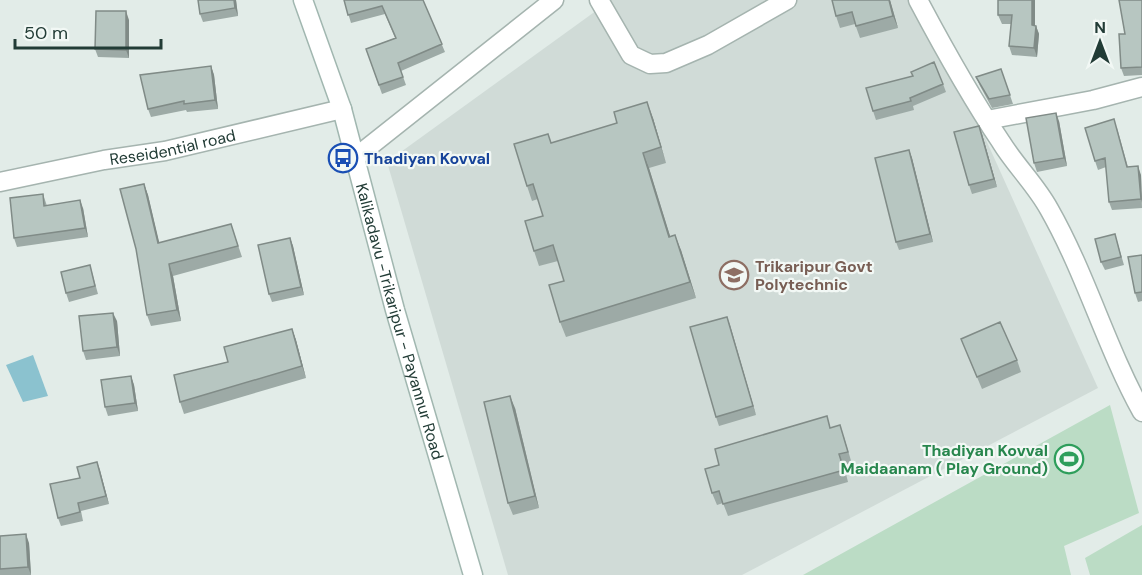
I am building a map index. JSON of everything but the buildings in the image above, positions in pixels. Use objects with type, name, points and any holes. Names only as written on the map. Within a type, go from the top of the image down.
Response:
[{"type":"street","name":"Kalikadavu -Trikaripur - Payannur Road","points":[[303,0],[342,109],[395,310],[473,575]]},
{"type":"street","points":[[356,157],[554,0]]},
{"type":"street","points":[[599,0],[631,55],[650,64],[666,63],[708,45],[787,0]]},
{"type":"street","points":[[918,0],[960,78],[1048,206],[1077,264],[1124,380],[1142,412]]},
{"type":"street","points":[[987,120],[1093,100],[1142,87]]},
{"type":"street","name":"Reseidential road","points":[[0,181],[104,160],[165,151],[342,109]]},
{"type":"shaded area","name":"Trikaripur Govt Polytechnic","points":[[611,0],[911,0],[968,100],[1098,388],[742,575],[508,575],[387,162]]},
{"type":"green space","name":"Thadiyan Kovval Maidaanam ( Play Ground)","points":[[1110,405],[1139,513],[1064,546],[1071,575],[803,575]]},
{"type":"green space","points":[[1142,525],[1142,575],[1090,575],[1085,558]]},
{"type":"water","points":[[33,355],[48,396],[23,402],[6,365]]},
{"type":"place","name":"Thadiyan Kovval","points":[[343,158]]},
{"type":"place","name":"Trikaripur Govt Polytechnic","points":[[734,275]]},
{"type":"place","name":"Thadiyan Kovval Maidaanam ( Play Ground)","points":[[1069,459]]}]
